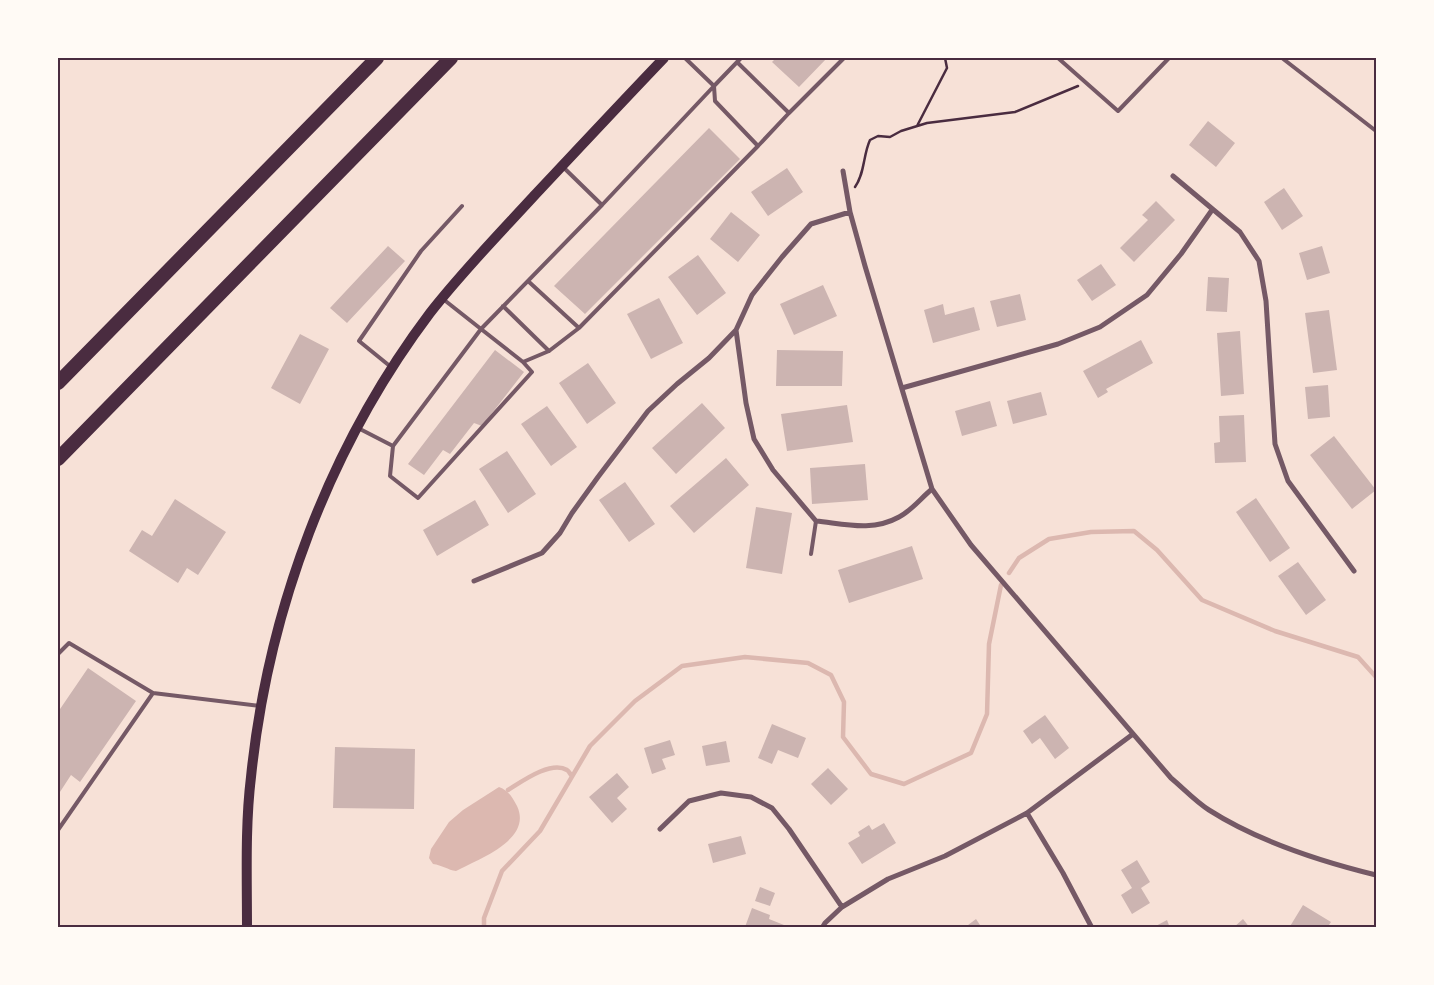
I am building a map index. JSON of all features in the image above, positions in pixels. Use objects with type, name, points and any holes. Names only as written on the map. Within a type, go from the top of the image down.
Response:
[{"type":"highway","points":[[58,383],[377,58]]},
{"type":"highway","points":[[58,459],[451,58]]},
{"type":"highway","points":[[58,465],[130,384]]},
{"type":"main road","points":[[247,928],[250,778],[265,680],[284,606],[308,534],[335,472],[392,368],[442,298],[469,265],[664,58]]},
{"type":"street","points":[[843,171],[850,212],[932,489],[971,545],[1171,778],[1208,810],[1287,848],[1376,875]]},
{"type":"street","points":[[1173,176],[1240,232],[1259,262],[1266,301],[1276,444],[1288,481],[1354,571]]},
{"type":"street","points":[[902,388],[1058,344],[1100,327],[1148,295],[1181,254],[1212,210]]},
{"type":"street","points":[[474,581],[542,553],[560,533],[572,513],[648,411],[676,384],[709,358],[736,330],[752,295],[782,257],[812,224],[850,212]]},
{"type":"street","points":[[736,330],[746,403],[754,439],[774,470],[816,521],[860,528],[877,526],[900,517],[932,489]]},
{"type":"street","points":[[822,928],[842,907],[888,880],[945,856],[1027,814],[1133,734]]},
{"type":"street","points":[[660,828],[689,801],[721,792],[751,797],[772,808],[789,829],[842,907]]},
{"type":"street","points":[[1027,814],[1063,873],[1092,928]]},
{"type":"lane","points":[[685,58],[714,86],[715,101],[758,146]]},
{"type":"lane","points":[[442,298],[481,329],[523,362],[532,372],[418,498],[390,476],[393,446],[481,329],[742,58]]},
{"type":"lane","points":[[523,362],[549,351],[579,328],[844,58]]},
{"type":"lane","points":[[1058,58],[1118,111],[1169,58]]},
{"type":"lane","points":[[1282,58],[1376,131]]},
{"type":"lane","points":[[737,62],[789,113]]},
{"type":"lane","points":[[562,166],[602,205]]},
{"type":"lane","points":[[392,368],[359,341],[420,251],[462,206]]},
{"type":"lane","points":[[528,281],[579,328]]},
{"type":"lane","points":[[503,306],[549,351]]},
{"type":"lane","points":[[358,428],[393,446]]},
{"type":"lane","points":[[811,554],[816,521]]},
{"type":"lane","points":[[58,654],[69,643],[153,693],[261,706]]},
{"type":"lane","points":[[58,830],[153,693]]},
{"type":"path","points":[[917,126],[947,68],[945,58]]},
{"type":"path","points":[[848,198],[861,178],[870,140],[878,136],[890,137],[901,131],[927,123],[1015,112],[1086,82]]},
{"type":"shaded area","points":[[499,787],[508,792],[512,797],[520,818],[517,829],[511,838],[501,847],[456,871],[433,864],[429,858],[431,849],[449,822],[463,810]]},
{"type":"building","points":[[776,58],[827,58],[799,87],[772,62]]},
{"type":"building","points":[[1208,121],[1235,143],[1216,167],[1189,145]]},
{"type":"building","points":[[709,128],[740,159],[585,314],[554,286]]},
{"type":"building","points":[[787,168],[803,192],[768,216],[751,192]]},
{"type":"building","points":[[1284,188],[1303,216],[1282,230],[1264,202]]},
{"type":"building","points":[[1156,201],[1175,220],[1134,262],[1120,248],[1148,220],[1142,215]]},
{"type":"building","points":[[731,212],[760,235],[738,262],[710,239]]},
{"type":"building","points":[[388,246],[405,261],[347,323],[330,308]]},
{"type":"building","points":[[1322,246],[1330,273],[1307,280],[1299,253]]},
{"type":"building","points":[[698,255],[726,293],[697,315],[668,277]]},
{"type":"building","points":[[1101,264],[1116,285],[1092,301],[1077,280]]},
{"type":"building","points":[[1208,277],[1229,278],[1227,312],[1206,311]]},
{"type":"building","points":[[823,285],[837,316],[794,335],[780,304]]},
{"type":"building","points":[[1020,294],[1026,320],[997,327],[990,301]]},
{"type":"building","points":[[659,298],[683,343],[651,359],[627,314]]},
{"type":"building","points":[[943,304],[945,315],[974,307],[980,330],[933,343],[924,310]]},
{"type":"building","points":[[1329,310],[1337,370],[1313,373],[1305,313]]},
{"type":"building","points":[[1240,331],[1244,394],[1221,396],[1217,333]]},
{"type":"building","points":[[300,334],[329,349],[300,404],[271,388]]},
{"type":"building","points":[[1141,340],[1153,363],[1106,389],[1108,392],[1098,398],[1083,371]]},
{"type":"building","points":[[495,350],[524,372],[482,426],[474,423],[450,454],[443,450],[424,475],[408,464]]},
{"type":"building","points":[[777,350],[843,351],[842,386],[776,386]]},
{"type":"building","points":[[588,363],[616,403],[587,424],[559,383]]},
{"type":"building","points":[[1328,385],[1330,417],[1308,419],[1305,387]]},
{"type":"building","points":[[1041,392],[1047,415],[1013,424],[1007,401]]},
{"type":"building","points":[[990,401],[997,426],[962,436],[955,411]]},
{"type":"building","points":[[702,403],[725,428],[676,474],[652,448]]},
{"type":"building","points":[[847,405],[853,442],[787,451],[781,414]]},
{"type":"building","points":[[547,406],[577,447],[551,466],[521,424]]},
{"type":"building","points":[[1244,415],[1246,462],[1215,463],[1214,443],[1220,442],[1219,416]]},
{"type":"building","points":[[1334,436],[1376,490],[1352,509],[1310,455]]},
{"type":"building","points":[[507,451],[536,494],[508,513],[479,469]]},
{"type":"building","points":[[726,458],[749,485],[694,533],[670,506]]},
{"type":"building","points":[[865,464],[868,500],[812,504],[810,468]]},
{"type":"building","points":[[625,482],[655,524],[629,542],[599,500]]},
{"type":"building","points":[[1256,498],[1290,548],[1270,562],[1236,512]]},
{"type":"building","points":[[175,499],[226,532],[198,575],[187,568],[178,583],[129,551],[142,530],[152,536]]},
{"type":"building","points":[[475,500],[489,525],[437,556],[423,530]]},
{"type":"building","points":[[756,507],[792,513],[782,574],[746,568]]},
{"type":"building","points":[[912,546],[923,579],[849,603],[838,570]]},
{"type":"building","points":[[1298,562],[1326,600],[1306,615],[1278,576]]},
{"type":"building","points":[[88,668],[136,701],[80,782],[71,775],[58,795],[58,712]]},
{"type":"building","points":[[1045,715],[1069,748],[1055,759],[1040,738],[1032,744],[1023,731]]},
{"type":"building","points":[[772,724],[806,738],[798,758],[778,750],[772,764],[758,758]]},
{"type":"building","points":[[670,740],[675,755],[662,759],[666,769],[652,774],[644,748]]},
{"type":"building","points":[[726,741],[730,762],[706,766],[702,746]]},
{"type":"building","points":[[335,747],[415,749],[414,809],[333,808]]},
{"type":"building","points":[[828,768],[848,789],[831,805],[811,784]]},
{"type":"building","points":[[617,773],[629,787],[617,798],[627,809],[612,823],[589,797]]},
{"type":"building","points":[[884,823],[896,843],[862,864],[848,843],[860,836],[858,832],[869,825],[872,830]]},
{"type":"building","points":[[741,836],[746,854],[713,863],[708,844]]},
{"type":"building","points":[[1137,860],[1150,882],[1141,888],[1150,903],[1132,914],[1121,895],[1132,888],[1121,870]]},
{"type":"building","points":[[760,887],[775,893],[770,906],[755,901]]},
{"type":"building","points":[[1303,905],[1331,922],[1327,928],[1289,928]]},
{"type":"building","points":[[752,908],[770,915],[769,919],[784,925],[783,928],[745,927]]},
{"type":"building","points":[[976,919],[982,928],[964,928]]},
{"type":"building","points":[[1243,919],[1250,928],[1233,928]]},
{"type":"building","points":[[1167,920],[1170,928],[1152,928]]},
{"type":"waterway","points":[[1009,573],[1019,558],[1049,539],[1091,532],[1134,531],[1157,550],[1202,600],[1275,631],[1358,657],[1376,677]]},
{"type":"waterway","points":[[484,928],[484,918],[502,871],[540,831],[590,746],[635,701],[682,666],[745,657],[808,663],[831,675],[844,702],[843,737],[871,774],[904,784],[971,753],[987,714],[989,644],[1001,585]]},
{"type":"waterway","points":[[508,790],[536,773],[553,768],[567,770],[572,776]]}]
